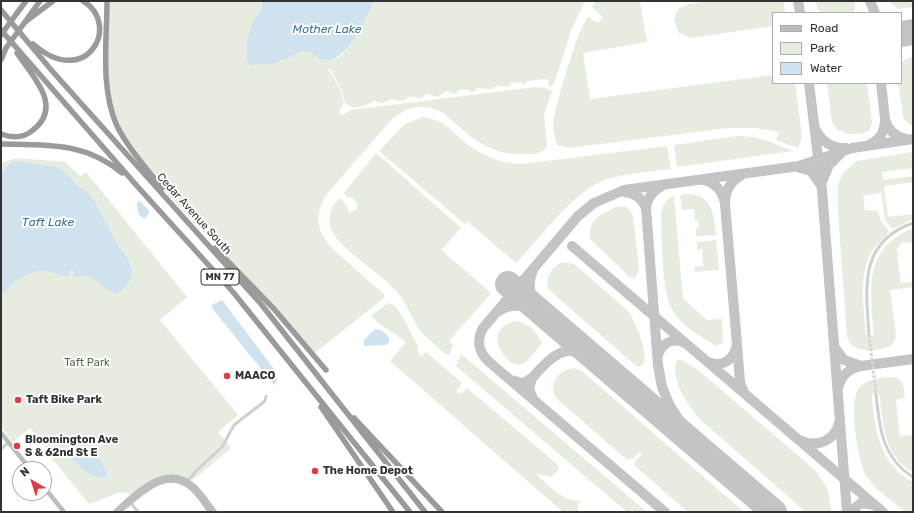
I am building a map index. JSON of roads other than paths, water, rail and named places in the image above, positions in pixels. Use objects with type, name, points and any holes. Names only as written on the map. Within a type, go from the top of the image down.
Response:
[{"type":"highway","points":[[1,35],[25,1]]},
{"type":"highway","points":[[1,55],[40,1]]},
{"type":"highway","points":[[25,22],[53,1]]},
{"type":"highway","points":[[20,33],[44,53],[56,59],[72,61],[83,57],[96,44],[100,27],[94,11],[83,1]]},
{"type":"highway","points":[[107,1],[106,76],[111,110],[125,140],[181,214]]},
{"type":"highway","name":"Cedar Avenue South","points":[[1,10],[261,304],[425,512]]},
{"type":"highway","points":[[1,30],[12,43],[43,92],[46,107],[43,119],[31,132],[19,136],[1,134]]},
{"type":"highway","name":"MN 77","points":[[12,43],[137,186],[233,292],[410,512]]},
{"type":"highway","points":[[1,60],[6,48]]},
{"type":"highway","points":[[1,144],[61,146],[79,150],[108,162],[137,186]]},
{"type":"highway","points":[[200,235],[221,253],[274,309],[326,370]]},
{"type":"highway","points":[[308,365],[381,448],[442,512]]},
{"type":"highway","points":[[297,372],[393,512]]},
{"type":"street","points":[[869,335],[866,284],[870,263],[878,249],[888,237],[904,226],[913,223]]},
{"type":"street","points":[[876,394],[878,424],[885,446],[898,465],[913,477]]},
{"type":"street","points":[[186,483],[196,470],[222,447],[234,425],[265,401],[266,396]]},
{"type":"street","points":[[1,432],[24,461]]},
{"type":"street","points":[[1,448],[9,442]]},
{"type":"street","points":[[115,512],[146,485],[157,479],[168,477],[186,483],[197,490],[215,512]]},
{"type":"street","points":[[118,512],[159,482],[173,481],[186,483],[210,512]]},
{"type":"street","points":[[52,497],[64,512]]},
{"type":"street","points":[[131,503],[138,512]]},
{"type":"water","name":"Mother Lake","points":[[262,1],[374,1],[362,27],[352,42],[339,56],[331,61],[320,59],[310,52],[303,51],[274,64],[250,65],[246,60],[248,40],[254,21],[262,9]]},
{"type":"water","name":"Taft Lake","points":[[15,161],[57,167],[67,174],[93,199],[119,247],[128,259],[132,272],[131,279],[122,290],[116,294],[93,279],[82,276],[75,277],[73,270],[71,269],[69,277],[48,271],[32,272],[21,278],[1,294],[1,175],[9,164]]},
{"type":"water","points":[[140,201],[150,212],[145,219],[139,214],[137,203]]},
{"type":"water","points":[[222,300],[277,373],[277,381],[274,385],[212,308],[212,305]]},
{"type":"water","points":[[375,329],[381,330],[389,337],[389,342],[386,345],[364,346],[364,340]]},
{"type":"water","points":[[70,451],[84,451],[93,454],[101,461],[107,473],[105,477],[89,474],[79,466],[69,453]]},
{"type":"tunnel","points":[[869,335],[876,394]]},
{"type":"place","name":"MAACO","points":[[227,376]]},
{"type":"place","name":"Taft Bike Park","points":[[18,400]]},
{"type":"place","name":"Bloomington Ave S & 62nd St E","points":[[17,446]]},
{"type":"place","name":"The Home Depot","points":[[315,471]]},
{"type":"park label","name":"Taft Park","points":[[87,363]]}]
